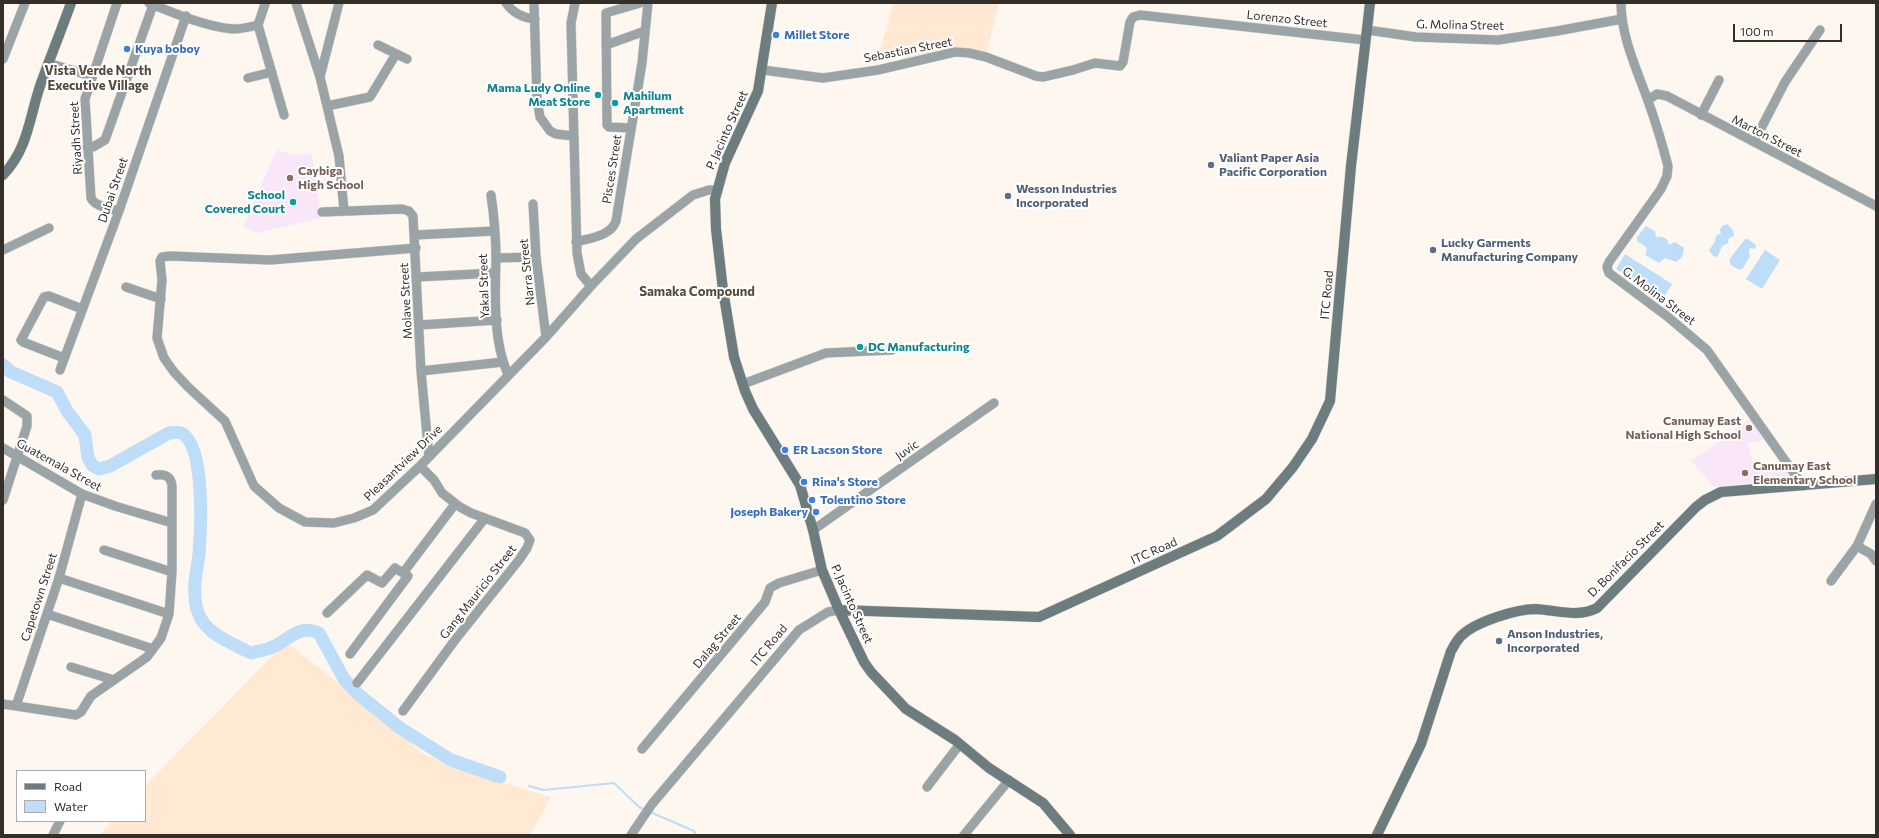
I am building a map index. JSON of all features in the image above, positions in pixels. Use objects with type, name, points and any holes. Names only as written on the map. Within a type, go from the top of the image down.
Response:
[{"type":"street","points":[[3,59],[25,3]]},
{"type":"street","points":[[3,175],[15,161],[21,150],[48,63],[71,3]]},
{"type":"street","name":"Riyadh Street","points":[[117,3],[91,76],[84,106],[92,201],[98,205],[119,211]]},
{"type":"street","points":[[296,3],[320,77],[338,156],[344,211]]},
{"type":"street","points":[[320,77],[339,3]]},
{"type":"street","points":[[506,3],[514,12],[521,16],[535,19]]},
{"type":"street","points":[[534,3],[540,117],[550,131],[564,136],[573,136]]},
{"type":"street","points":[[574,3],[571,23],[576,242],[579,269],[584,279],[590,286]]},
{"type":"street","points":[[631,128],[609,127],[607,125],[606,13],[640,3]]},
{"type":"street","name":"Pisces Street","points":[[576,242],[608,232],[615,225],[631,128],[648,3]]},
{"type":"street","name":"P. Jacinto Street","points":[[772,3],[763,70],[755,100],[725,163],[717,190],[716,229],[722,290],[734,357],[743,384],[753,409],[800,485],[813,530],[822,570],[839,610],[864,662],[871,672],[906,709],[960,744],[989,768],[1043,803],[1070,835]]},
{"type":"street","name":"ITC Road","points":[[631,835],[652,804],[799,630],[828,612],[839,610],[1040,616],[1217,536],[1266,499],[1293,467],[1312,439],[1330,400],[1351,166],[1370,3]]},
{"type":"street","name":"G. Molina Street","points":[[1621,3],[1622,19],[1631,54],[1648,100],[1668,166],[1667,176],[1648,207],[1609,262],[1607,267],[1609,273],[1668,317],[1707,350],[1803,486]]},
{"type":"street","points":[[88,146],[93,147],[105,140],[151,4],[228,28],[241,28],[258,25]]},
{"type":"street","points":[[265,4],[258,25],[284,115]]},
{"type":"street","name":"Lorenzo Street","points":[[1123,62],[1130,22],[1133,18],[1140,15],[1366,35]]},
{"type":"street","name":"Dubai Street","points":[[60,370],[119,211],[186,16]]},
{"type":"street","name":"G. Molina Street","points":[[1366,35],[1498,40],[1557,32],[1622,19]]},
{"type":"street","points":[[1754,142],[1784,82],[1820,30]]},
{"type":"street","points":[[606,45],[645,31]]},
{"type":"street","points":[[378,45],[407,59]]},
{"type":"street","name":"Sebastian Street","points":[[763,70],[823,78],[878,70],[955,52],[969,53],[986,57],[1030,74],[1043,77],[1095,63],[1118,66],[1123,62]]},
{"type":"street","points":[[326,106],[370,97],[396,54]]},
{"type":"street","points":[[48,63],[91,76]]},
{"type":"street","points":[[248,78],[272,72]]},
{"type":"street","points":[[1701,115],[1719,80]]},
{"type":"street","name":"Marton Street","points":[[1648,100],[1657,94],[1662,94],[1876,206]]},
{"type":"street","name":"Pleasantview Drive","points":[[416,248],[270,260],[170,256],[162,257],[160,261],[162,280],[157,338],[164,358],[188,387],[225,421],[254,486],[279,508],[305,522],[334,523],[354,518],[373,510],[429,457],[508,374],[546,337],[590,286],[636,239],[686,200],[702,192],[717,190]]},
{"type":"street","name":"Yakal Street","points":[[491,195],[496,258],[495,273],[497,320],[503,362],[508,374]]},
{"type":"street","name":"Narra Street","points":[[533,204],[536,257],[546,337]]},
{"type":"street","name":"Molave Street","points":[[322,212],[405,210],[413,216],[418,277],[421,371],[429,457]]},
{"type":"street","points":[[3,250],[48,228]]},
{"type":"street","points":[[415,235],[494,232]]},
{"type":"street","points":[[496,258],[536,257]]},
{"type":"street","points":[[418,277],[495,273]]},
{"type":"street","points":[[126,287],[161,299]]},
{"type":"street","points":[[64,358],[21,340],[44,297],[49,296],[82,309]]},
{"type":"street","points":[[420,325],[497,320]]},
{"type":"street","points":[[743,384],[826,353],[892,350]]},
{"type":"street","points":[[421,371],[503,362]]},
{"type":"street","points":[[3,400],[27,416],[27,426],[3,500]]},
{"type":"street","name":"Juvic","points":[[813,530],[994,404]]},
{"type":"street","name":"Guatemala Street","points":[[3,448],[82,494],[114,506],[172,523]]},
{"type":"street","name":"Gang Mauricio Street","points":[[403,711],[455,640],[519,560],[529,544],[529,536],[525,533],[471,513],[455,504],[442,493],[434,480],[420,466]]},
{"type":"street","points":[[3,704],[76,715],[81,712],[91,696],[147,657],[161,638],[169,614],[172,572],[172,480],[166,475],[156,475]]},
{"type":"street","name":"D. Bonifacio Street","points":[[1377,835],[1421,744],[1451,651],[1457,640],[1465,633],[1515,611],[1536,609],[1580,614],[1592,611],[1611,596],[1696,507],[1721,492],[1730,490],[1803,486],[1876,479]]},
{"type":"street","name":"Capetown Street","points":[[16,706],[59,578],[82,494]]},
{"type":"street","points":[[403,573],[455,504]]},
{"type":"street","points":[[1831,581],[1858,546],[1876,504]]},
{"type":"street","points":[[357,683],[485,518]]},
{"type":"street","points":[[1858,546],[1873,555],[1876,561]]},
{"type":"street","points":[[104,550],[172,572]]},
{"type":"street","points":[[327,613],[368,576],[382,583],[395,568],[408,576],[350,654]]},
{"type":"street","name":"Dalag Street","points":[[642,749],[765,602],[770,588],[822,570]]},
{"type":"street","points":[[59,578],[169,614]]},
{"type":"street","points":[[47,614],[153,649]]},
{"type":"street","points":[[71,667],[114,680]]},
{"type":"street","points":[[927,787],[960,744]]},
{"type":"street","points":[[964,835],[1008,780]]},
{"type":"street","points":[[53,835],[60,822]]},
{"type":"shaded area","points":[[893,3],[999,3],[986,54],[955,48],[910,61],[880,51]]},
{"type":"shaded area","name":"Caybiga High School","points":[[277,150],[293,155],[312,154],[321,218],[257,233],[243,227]]},
{"type":"shaded area","name":"Canumay East Elementary School","points":[[1752,417],[1768,439],[1748,443],[1753,466],[1786,462],[1788,479],[1714,487],[1691,461]]},
{"type":"shaded area","points":[[286,642],[368,706],[421,752],[453,768],[551,797],[530,835],[99,835],[111,822],[146,822],[146,785]]},
{"type":"water","points":[[1727,224],[1733,230],[1734,236],[1729,238],[1728,243],[1722,246],[1718,256],[1714,257],[1709,250],[1715,242],[1716,236],[1721,233],[1720,230],[1722,226]]},
{"type":"water","points":[[1646,226],[1655,231],[1656,237],[1660,236],[1666,239],[1669,245],[1675,242],[1684,248],[1682,257],[1676,262],[1665,258],[1659,263],[1645,255],[1647,251],[1646,247],[1637,241],[1637,237]]},
{"type":"water","points":[[1745,239],[1748,239],[1756,245],[1755,249],[1750,248],[1750,256],[1743,268],[1739,270],[1731,265],[1729,260]]},
{"type":"water","points":[[1765,250],[1780,260],[1762,289],[1746,279]]},
{"type":"water","points":[[1625,254],[1672,284],[1663,299],[1616,269]]},
{"type":"waterway","points":[[3,365],[11,372],[57,392],[67,411],[85,435],[88,458],[93,466],[99,469],[110,466],[169,433],[181,433],[190,442],[195,456],[198,472],[201,509],[195,601],[201,619],[205,625],[217,635],[251,653],[270,648],[293,634],[305,630],[319,633],[344,679],[358,694],[400,728],[451,760],[500,777]]},
{"type":"waterway","points":[[529,786],[544,790],[614,783],[639,807],[645,810]]},
{"type":"waterway","points":[[650,812],[694,831],[696,835]]},
{"type":"place","name":"Millet Store","points":[[776,35]]},
{"type":"place","name":"Kuya boboy","points":[[127,49]]},
{"type":"place","name":"Mama Ludy Online Meat Store","points":[[598,95]]},
{"type":"place","name":"Mahilum Apartment","points":[[615,103]]},
{"type":"place","name":"Valiant Paper Asia Pacific Corporation","points":[[1211,165]]},
{"type":"place","name":"Caybiga High School","points":[[290,178]]},
{"type":"place","name":"Wesson Industries Incorporated","points":[[1008,196]]},
{"type":"place","name":"School Covered Court","points":[[293,202]]},
{"type":"place","name":"Lucky Garments Manufacturing Company","points":[[1433,250]]},
{"type":"place","name":"DC Manufacturing","points":[[860,347]]},
{"type":"place","name":"Canumay East National High School","points":[[1749,428]]},
{"type":"place","name":"ER Lacson Store","points":[[785,450]]},
{"type":"place","name":"Canumay East Elementary School","points":[[1745,473]]},
{"type":"place","name":"Rina's Store","points":[[804,482]]},
{"type":"place","name":"Tolentino Store","points":[[812,500]]},
{"type":"place","name":"Joseph Bakery","points":[[816,512]]},
{"type":"place","name":"Anson Industries, Incorporated","points":[[1499,641]]},
{"type":"district","name":"Vista Verde North Executive Village","points":[[98,78]]},
{"type":"district","name":"Samaka Compound","points":[[697,292]]}]
